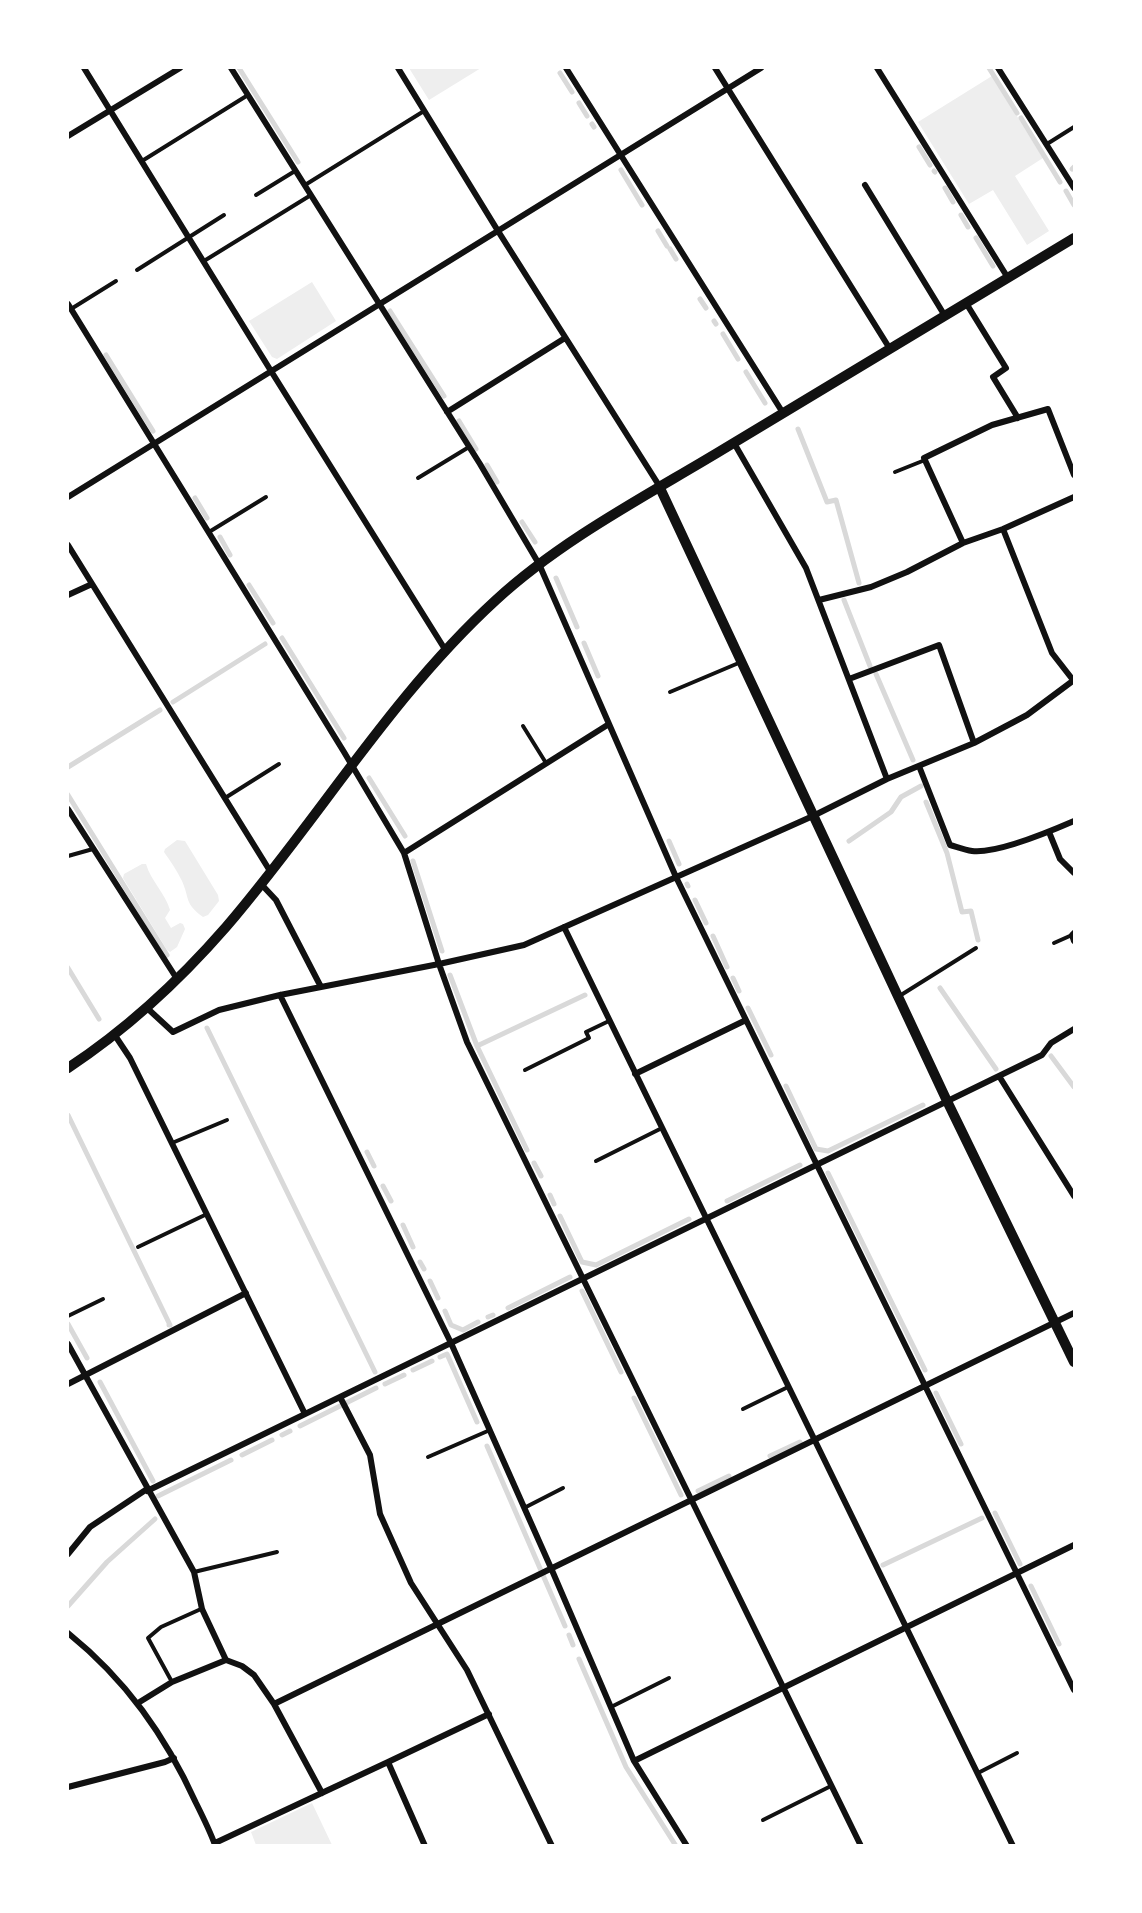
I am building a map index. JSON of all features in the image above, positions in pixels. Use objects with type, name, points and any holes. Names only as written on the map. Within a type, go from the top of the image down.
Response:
[{"type":"main road","points":[[68,1068],[147,1008],[226,927],[352,765],[446,651],[497,599],[539,564],[1074,237]]},
{"type":"main road","points":[[660,488],[947,1101],[1074,1362]]},
{"type":"street","points":[[84,68],[446,651]]},
{"type":"street","points":[[68,136],[180,68]]},
{"type":"street","points":[[231,68],[469,447],[539,564],[676,877],[1074,1690]]},
{"type":"street","points":[[398,68],[660,488]]},
{"type":"street","points":[[566,68],[783,413]]},
{"type":"street","points":[[715,68],[890,349]]},
{"type":"street","points":[[68,497],[761,68]]},
{"type":"street","points":[[878,68],[1008,278]]},
{"type":"street","points":[[998,68],[1074,188]]},
{"type":"street","points":[[865,185],[945,316]]},
{"type":"street","points":[[966,303],[1006,368],[993,377],[1018,418]]},
{"type":"street","points":[[69,306],[404,853],[439,964],[467,1042],[861,1845]]},
{"type":"street","points":[[447,412],[566,338]]},
{"type":"street","points":[[963,543],[924,458],[992,425],[1048,409],[1074,476]]},
{"type":"street","points":[[734,443],[806,568],[887,779]]},
{"type":"street","points":[[819,600],[871,587],[907,572],[963,543],[1003,529],[1074,497]]},
{"type":"street","points":[[147,1008],[173,1032],[219,1010],[280,995],[524,945],[813,816],[887,779],[974,743],[1027,715],[1074,680],[1052,653],[1003,529]]},
{"type":"street","points":[[68,545],[270,871]]},
{"type":"street","points":[[68,595],[92,584]]},
{"type":"street","points":[[849,679],[939,645],[974,743]]},
{"type":"street","points":[[404,853],[609,724]]},
{"type":"street","points":[[919,766],[950,845],[974,851],[1005,846],[1074,822]]},
{"type":"street","points":[[68,809],[177,979]]},
{"type":"street","points":[[1049,832],[1060,859],[1074,873]]},
{"type":"street","points":[[260,883],[276,900],[321,987]]},
{"type":"street","points":[[564,927],[1013,1845]]},
{"type":"street","points":[[280,995],[451,1343],[634,1761],[687,1845]]},
{"type":"street","points":[[635,1074],[746,1020]]},
{"type":"street","points":[[68,1554],[90,1527],[147,1490],[341,1398],[816,1164],[1042,1056],[1051,1043],[1074,1029]]},
{"type":"street","points":[[114,1034],[129,1058],[172,1143],[305,1414]]},
{"type":"street","points":[[999,1076],[1074,1196]]},
{"type":"street","points":[[68,1384],[246,1293]]},
{"type":"street","points":[[274,1704],[1074,1313]]},
{"type":"street","points":[[68,1344],[194,1572],[202,1609],[226,1660]]},
{"type":"street","points":[[341,1398],[370,1455],[380,1514],[388,1535],[411,1583],[467,1670],[552,1845]]},
{"type":"street","points":[[634,1761],[1074,1545]]},
{"type":"street","points":[[68,1633],[92,1652],[138,1703],[179,1766],[215,1844],[489,1714]]},
{"type":"street","points":[[138,1703],[172,1682],[226,1660],[242,1666],[254,1675],[274,1704],[322,1793]]},
{"type":"street","points":[[68,1787],[174,1758]]},
{"type":"street","points":[[388,1762],[425,1845]]},
{"type":"lane","points":[[142,161],[248,95]]},
{"type":"lane","points":[[305,185],[425,110]]},
{"type":"lane","points":[[1047,144],[1074,127]]},
{"type":"lane","points":[[256,195],[295,171]]},
{"type":"lane","points":[[204,261],[310,195]]},
{"type":"lane","points":[[137,270],[224,215]]},
{"type":"lane","points":[[69,306],[116,281]]},
{"type":"lane","points":[[418,478],[469,447]]},
{"type":"lane","points":[[894,472],[925,460]]},
{"type":"lane","points":[[208,532],[266,496]]},
{"type":"lane","points":[[670,692],[742,661]]},
{"type":"lane","points":[[523,726],[546,763]]},
{"type":"lane","points":[[225,798],[279,764]]},
{"type":"lane","points":[[68,856],[93,849]]},
{"type":"lane","points":[[1054,943],[1074,936]]},
{"type":"lane","points":[[898,997],[976,948]]},
{"type":"lane","points":[[525,1070],[589,1038],[586,1032],[609,1021]]},
{"type":"lane","points":[[172,1143],[227,1120]]},
{"type":"lane","points":[[596,1161],[662,1128]]},
{"type":"lane","points":[[138,1247],[207,1214]]},
{"type":"lane","points":[[68,1316],[103,1299]]},
{"type":"lane","points":[[743,1409],[788,1386]]},
{"type":"lane","points":[[428,1457],[490,1430]]},
{"type":"lane","points":[[524,1508],[563,1488]]},
{"type":"lane","points":[[194,1572],[277,1552]]},
{"type":"lane","points":[[172,1682],[148,1638],[161,1627],[202,1609]]},
{"type":"lane","points":[[611,1707],[669,1678]]},
{"type":"lane","points":[[977,1773],[1017,1753]]},
{"type":"lane","points":[[763,1820],[831,1786]]},
{"type":"shaded area","points":[[409,68],[481,68],[429,100]]},
{"type":"shaded area","points":[[992,76],[1043,158],[1015,176],[1049,231],[1027,245],[993,190],[969,204],[918,122]]},
{"type":"shaded area","points":[[312,282],[336,321],[277,359],[272,357],[249,321]]},
{"type":"shaded area","points":[[177,840],[185,841],[218,895],[219,901],[208,915],[203,917],[190,904],[176,869],[164,852]]},
{"type":"shaded area","points":[[146,864],[168,904],[170,910],[165,918],[171,928],[180,923],[185,929],[177,947],[170,952],[123,878],[124,874]]},
{"type":"shaded area","points":[[312,1803],[332,1845],[256,1845],[251,1832]]},
{"type":"waterway","points":[[239,68],[298,162]]},
{"type":"waterway","points":[[989,68],[1017,113]]},
{"type":"waterway","points":[[560,73],[572,92]]},
{"type":"waterway","points":[[579,103],[587,116]]},
{"type":"waterway","points":[[1021,118],[1060,182]]},
{"type":"waterway","points":[[919,147],[930,165]]},
{"type":"waterway","points":[[621,170],[642,205]]},
{"type":"waterway","points":[[945,188],[953,202]]},
{"type":"waterway","points":[[1066,191],[1074,205]]},
{"type":"waterway","points":[[961,215],[968,227]]},
{"type":"waterway","points":[[658,231],[667,246]]},
{"type":"waterway","points":[[976,238],[993,266]]},
{"type":"waterway","points":[[670,249],[676,259]]},
{"type":"waterway","points":[[700,299],[706,308]]},
{"type":"waterway","points":[[390,311],[444,396]]},
{"type":"waterway","points":[[723,334],[738,359]]},
{"type":"waterway","points":[[106,355],[153,431]]},
{"type":"waterway","points":[[746,372],[765,403]]},
{"type":"waterway","points":[[459,421],[476,449]]},
{"type":"waterway","points":[[798,429],[827,502],[836,500],[859,583]]},
{"type":"waterway","points":[[487,465],[497,482]]},
{"type":"waterway","points":[[195,498],[207,518]]},
{"type":"waterway","points":[[522,522],[535,542]]},
{"type":"waterway","points":[[220,537],[230,555]]},
{"type":"waterway","points":[[556,578],[577,627]]},
{"type":"waterway","points":[[249,585],[273,623]]},
{"type":"waterway","points":[[844,600],[870,666]]},
{"type":"waterway","points":[[282,638],[344,738]]},
{"type":"waterway","points":[[584,643],[598,676]]},
{"type":"waterway","points":[[173,702],[265,644]]},
{"type":"waterway","points":[[876,674],[913,760]]},
{"type":"waterway","points":[[68,767],[160,710]]},
{"type":"waterway","points":[[369,778],[405,836]]},
{"type":"waterway","points":[[849,841],[891,812],[901,797],[921,786]]},
{"type":"waterway","points":[[68,795],[167,955]]},
{"type":"waterway","points":[[926,802],[947,853],[962,912],[971,911],[978,940]]},
{"type":"waterway","points":[[669,841],[679,864]]},
{"type":"waterway","points":[[413,861],[442,951]]},
{"type":"waterway","points":[[695,900],[706,923]]},
{"type":"waterway","points":[[713,936],[727,967]]},
{"type":"waterway","points":[[68,968],[99,1019]]},
{"type":"waterway","points":[[450,975],[477,1046],[527,1150]]},
{"type":"waterway","points":[[733,978],[739,991]]},
{"type":"waterway","points":[[940,988],[996,1069]]},
{"type":"waterway","points":[[477,1046],[585,995]]},
{"type":"waterway","points":[[748,1008],[771,1055]]},
{"type":"waterway","points":[[207,1028],[375,1372]]},
{"type":"waterway","points":[[1051,1056],[1074,1087]]},
{"type":"waterway","points":[[786,1086],[816,1149],[828,1151],[923,1105]]},
{"type":"waterway","points":[[68,1115],[169,1325]]},
{"type":"waterway","points":[[367,1152],[374,1166]]},
{"type":"waterway","points":[[534,1163],[541,1176]]},
{"type":"waterway","points":[[727,1201],[800,1165]]},
{"type":"waterway","points":[[828,1173],[925,1370]]},
{"type":"waterway","points":[[383,1186],[391,1201]]},
{"type":"waterway","points":[[550,1195],[554,1204]]},
{"type":"waterway","points":[[560,1216],[582,1262],[596,1265],[689,1219]]},
{"type":"waterway","points":[[403,1225],[413,1247]]},
{"type":"waterway","points":[[420,1262],[424,1269]]},
{"type":"waterway","points":[[508,1308],[570,1277]]},
{"type":"waterway","points":[[430,1281],[438,1298]]},
{"type":"waterway","points":[[582,1291],[621,1372]]},
{"type":"waterway","points":[[445,1311],[451,1325],[463,1330],[478,1322]]},
{"type":"waterway","points":[[488,1317],[493,1315]]},
{"type":"waterway","points":[[68,1324],[87,1358]]},
{"type":"waterway","points":[[440,1357],[447,1354],[477,1422]]},
{"type":"waterway","points":[[413,1370],[432,1361]]},
{"type":"waterway","points":[[385,1384],[404,1375]]},
{"type":"waterway","points":[[100,1382],[153,1481]]},
{"type":"waterway","points":[[300,1426],[376,1388]]},
{"type":"waterway","points":[[936,1393],[961,1444]]},
{"type":"waterway","points":[[634,1398],[681,1495]]},
{"type":"waterway","points":[[282,1435],[290,1431]]},
{"type":"waterway","points":[[242,1455],[272,1440]]},
{"type":"waterway","points":[[770,1456],[800,1442]]},
{"type":"waterway","points":[[487,1446],[565,1626]]},
{"type":"waterway","points":[[158,1496],[231,1460]]},
{"type":"waterway","points":[[698,1491],[729,1476]]},
{"type":"waterway","points":[[995,1513],[1020,1564]]},
{"type":"waterway","points":[[883,1565],[982,1518]]},
{"type":"waterway","points":[[68,1606],[107,1562],[155,1519]]},
{"type":"waterway","points":[[1031,1586],[1059,1644]]},
{"type":"waterway","points":[[569,1635],[573,1645]]},
{"type":"waterway","points":[[579,1659],[626,1767],[676,1846]]}]
